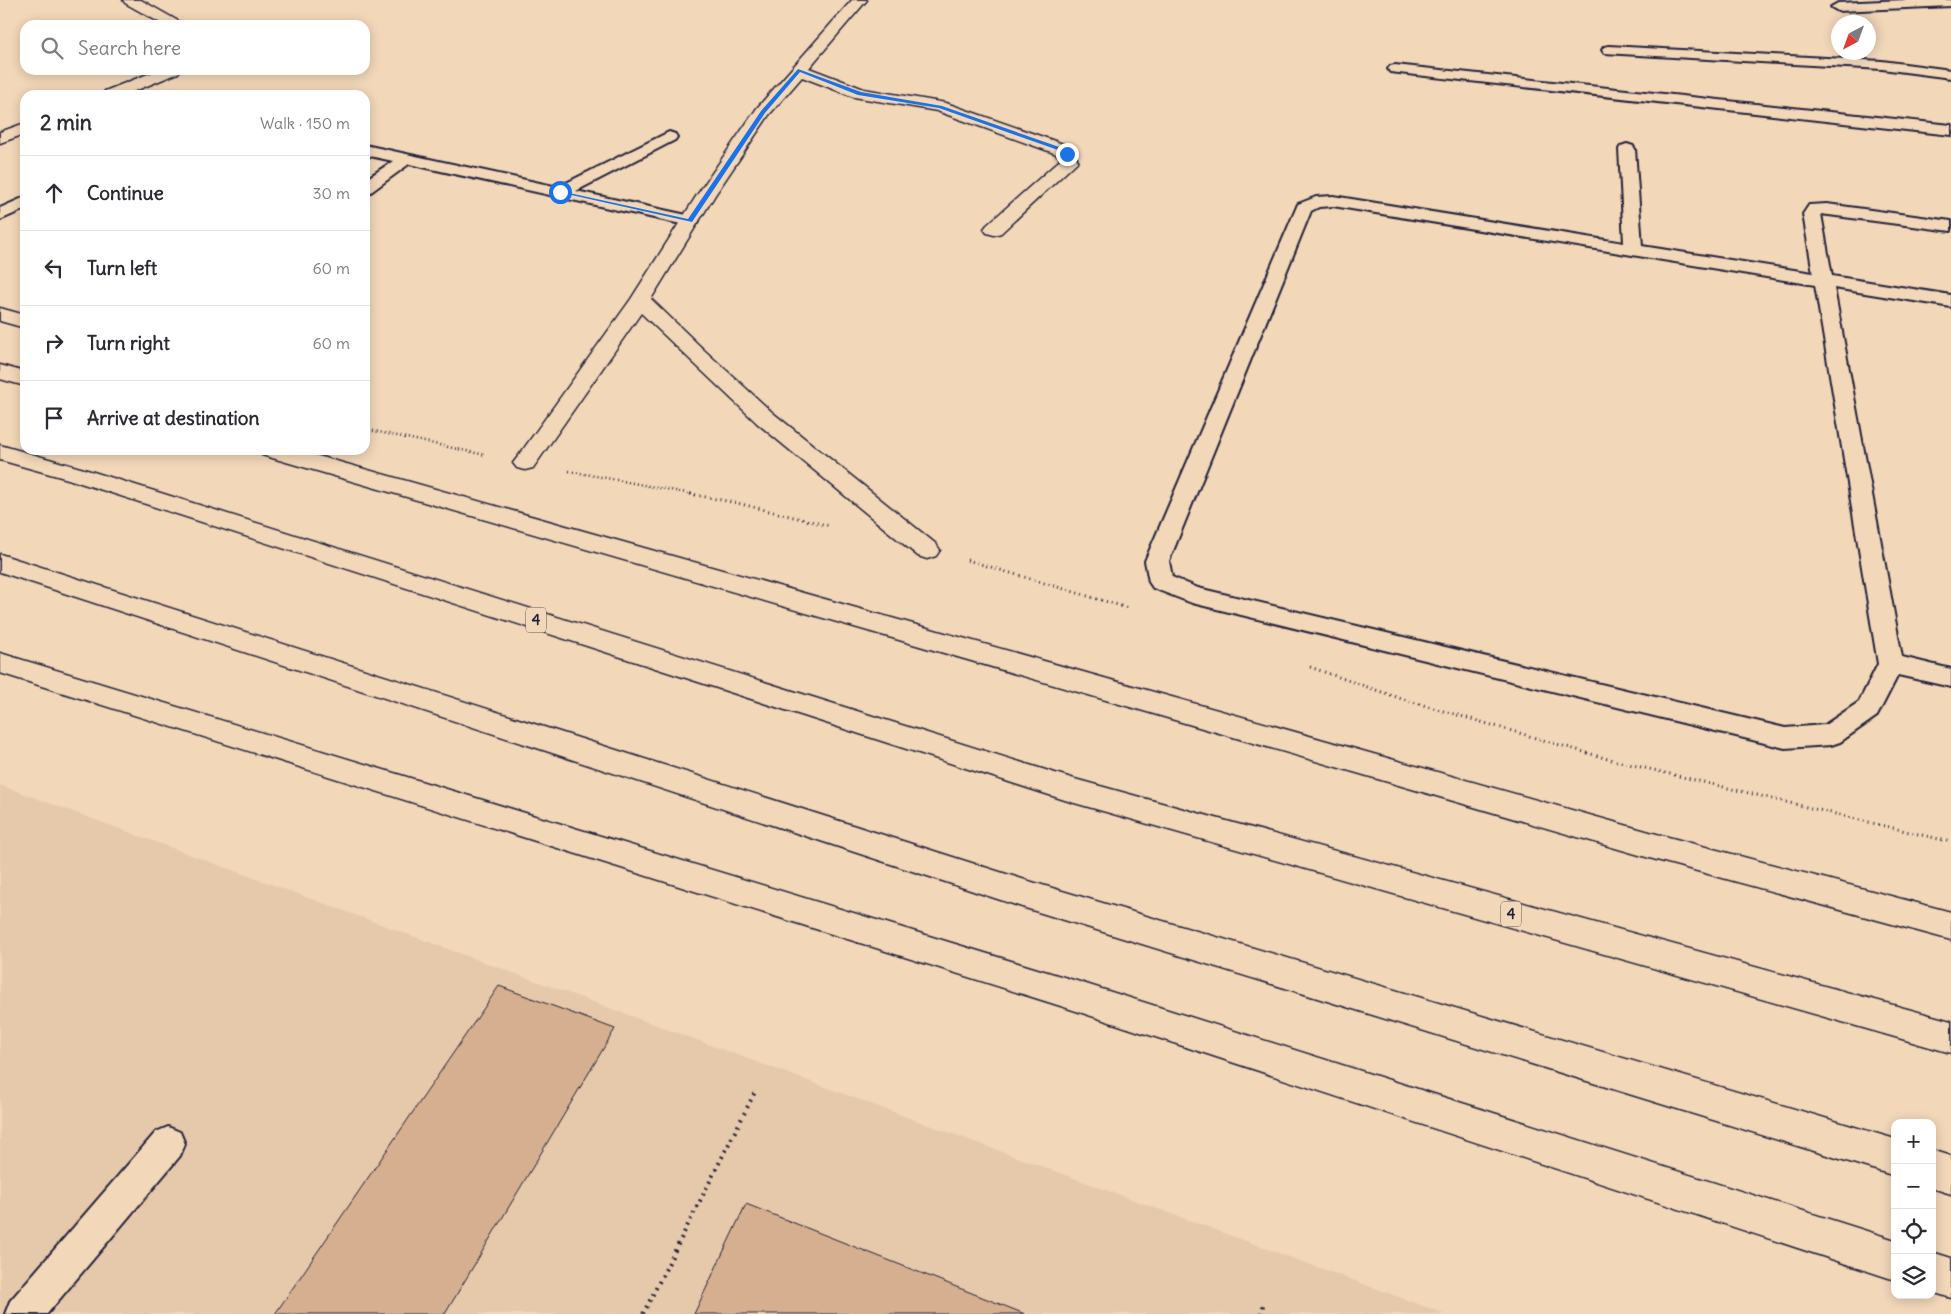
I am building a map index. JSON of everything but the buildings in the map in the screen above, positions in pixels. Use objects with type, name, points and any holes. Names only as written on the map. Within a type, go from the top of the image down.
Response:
[{"type":"main road","points":[[130,0],[166,20]]},
{"type":"main road","points":[[525,463],[640,300],[763,112],[860,0]]},
{"type":"main road","points":[[800,70],[860,94],[940,107],[1060,149],[1067,154],[1069,161],[994,229]]},
{"type":"main road","points":[[123,90],[160,75]]},
{"type":"main road","points":[[0,138],[20,130]]},
{"type":"main road","points":[[640,300],[696,355],[765,418],[927,550]]},
{"type":"main road","points":[[0,314],[20,320]]},
{"type":"main road","points":[[0,372],[20,378]]},
{"type":"main road","name":"4","points":[[0,452],[85,477],[1071,790],[1951,1037]]},
{"type":"main road","points":[[287,455],[1643,843],[1951,926]]},
{"type":"main road","points":[[0,563],[1022,894],[1891,1157]]},
{"type":"main road","points":[[0,663],[1067,993],[1891,1259]]},
{"type":"main road","points":[[1936,1170],[1951,1175]]},
{"type":"main road","points":[[1936,1273],[1951,1278]]},
{"type":"lane","points":[[1838,7],[1951,2]]},
{"type":"lane","points":[[1608,50],[1882,65],[1951,74]]},
{"type":"lane","points":[[1395,69],[1951,130]]},
{"type":"lane","points":[[560,192],[669,137]]},
{"type":"lane","points":[[1627,149],[1633,250]]},
{"type":"lane","points":[[370,151],[690,221]]},
{"type":"lane","points":[[370,184],[406,159]]},
{"type":"lane","points":[[1951,226],[1827,209],[1815,209],[1812,214],[1824,280],[1891,664],[1868,709],[1830,735],[1785,738],[1192,595],[1162,582],[1156,561],[1304,208],[1316,202],[1333,201],[1633,250],[1824,280],[1951,301]]},
{"type":"lane","points":[[0,215],[20,205]]},
{"type":"lane","points":[[1891,664],[1951,678]]},
{"type":"lane","points":[[23,1314],[168,1144]]},
{"type":"path","points":[[643,1314],[755,1092]]},
{"type":"path","points":[[1261,1314],[1264,1301]]},
{"type":"shaded area","points":[[0,785],[1445,1314],[0,1314]]},
{"type":"route","points":[[560,192],[690,221],[763,112],[800,70],[860,94],[940,107],[1060,149],[1067,154]]}]
